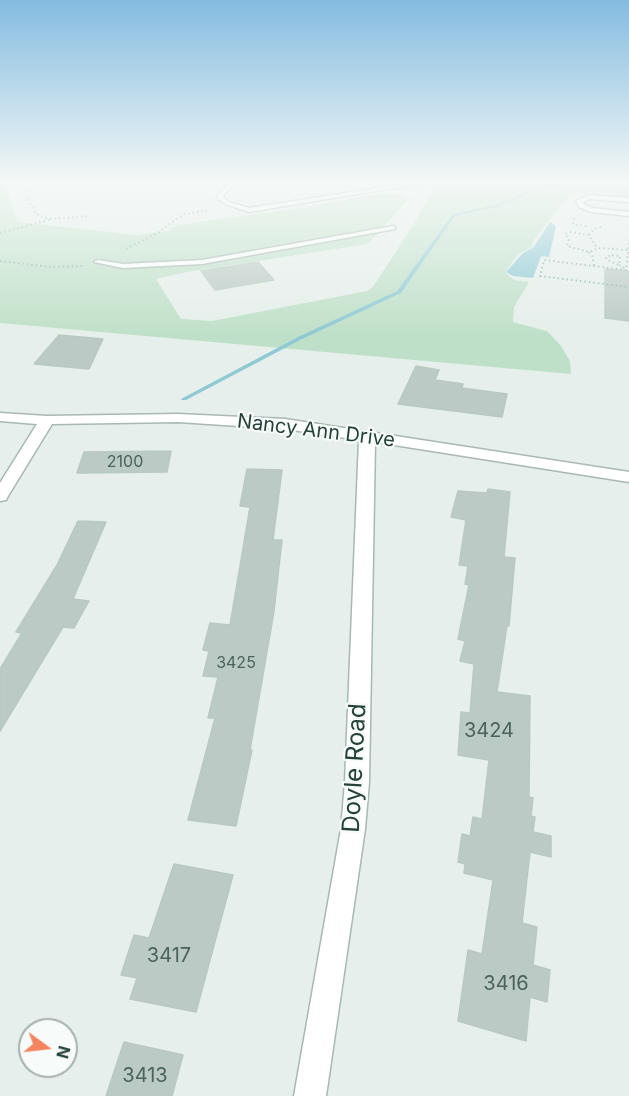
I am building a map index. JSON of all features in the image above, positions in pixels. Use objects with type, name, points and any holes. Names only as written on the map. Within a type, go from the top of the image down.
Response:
[{"type":"street","name":"Nancy Ann Drive","points":[[0,417],[47,420],[218,419],[285,424],[629,477]]},
{"type":"street","points":[[0,496],[47,420]]},
{"type":"street","name":"Doyle Road","points":[[310,1096],[353,830],[368,436]]},
{"type":"lane","points":[[98,262],[123,266],[202,262],[358,234]]},
{"type":"path","points":[[565,234],[569,239],[569,248],[590,252],[599,248],[629,250]]},
{"type":"path","points":[[584,234],[589,235],[599,248]]},
{"type":"path","points":[[626,269],[629,243]]},
{"type":"path","points":[[590,252],[594,257],[594,266]]},
{"type":"path","points":[[619,265],[620,256],[606,257],[607,261],[626,269]]},
{"type":"path","points":[[626,269],[544,260],[540,276],[629,287]]},
{"type":"green space","points":[[0,234],[377,234],[368,244],[187,272],[156,279],[181,319],[212,321],[367,291],[373,287],[407,234],[538,234],[531,248],[518,254],[505,272],[514,280],[529,282],[514,307],[513,322],[547,331],[561,346],[570,361],[571,374],[0,323]]},
{"type":"water","points":[[542,234],[554,234],[549,257],[541,256],[533,278],[513,276],[506,272],[523,253],[533,248]]},
{"type":"building","points":[[258,262],[274,280],[215,290],[201,271]]},
{"type":"building","points":[[605,269],[629,271],[629,321],[605,318]]},
{"type":"building","points":[[59,335],[103,339],[89,369],[34,364]]},
{"type":"building","points":[[416,366],[439,370],[435,380],[463,384],[462,388],[507,394],[502,417],[398,404]]},
{"type":"building","points":[[171,451],[167,472],[77,473],[84,452]]},
{"type":"building","points":[[247,469],[282,470],[273,540],[282,540],[274,611],[250,750],[252,750],[236,826],[188,820],[215,718],[208,718],[218,677],[203,676],[209,651],[203,650],[210,623],[230,625],[250,507],[240,506]]},
{"type":"building","points":[[488,489],[510,492],[504,557],[515,558],[509,626],[507,626],[497,692],[530,696],[529,797],[533,798],[531,816],[535,817],[533,832],[551,836],[551,857],[530,852],[522,923],[537,927],[533,965],[550,970],[547,1002],[530,997],[526,1041],[458,1021],[468,950],[482,954],[493,880],[464,873],[465,864],[458,862],[462,834],[470,836],[473,817],[482,819],[489,760],[458,755],[461,712],[470,713],[474,664],[460,661],[465,641],[458,639],[469,585],[465,584],[468,566],[459,565],[466,520],[451,517],[458,491],[487,493]]},
{"type":"building","points":[[78,521],[106,522],[73,599],[89,601],[74,628],[63,627],[0,731],[0,669],[22,633],[16,632],[57,565]]},
{"type":"building","points":[[174,864],[233,875],[196,1012],[130,999],[137,978],[121,975],[134,935],[149,938]]},
{"type":"building","points":[[124,1042],[183,1055],[172,1096],[106,1096]]},
{"type":"waterway","points":[[184,399],[300,338],[399,292],[440,234]]}]
